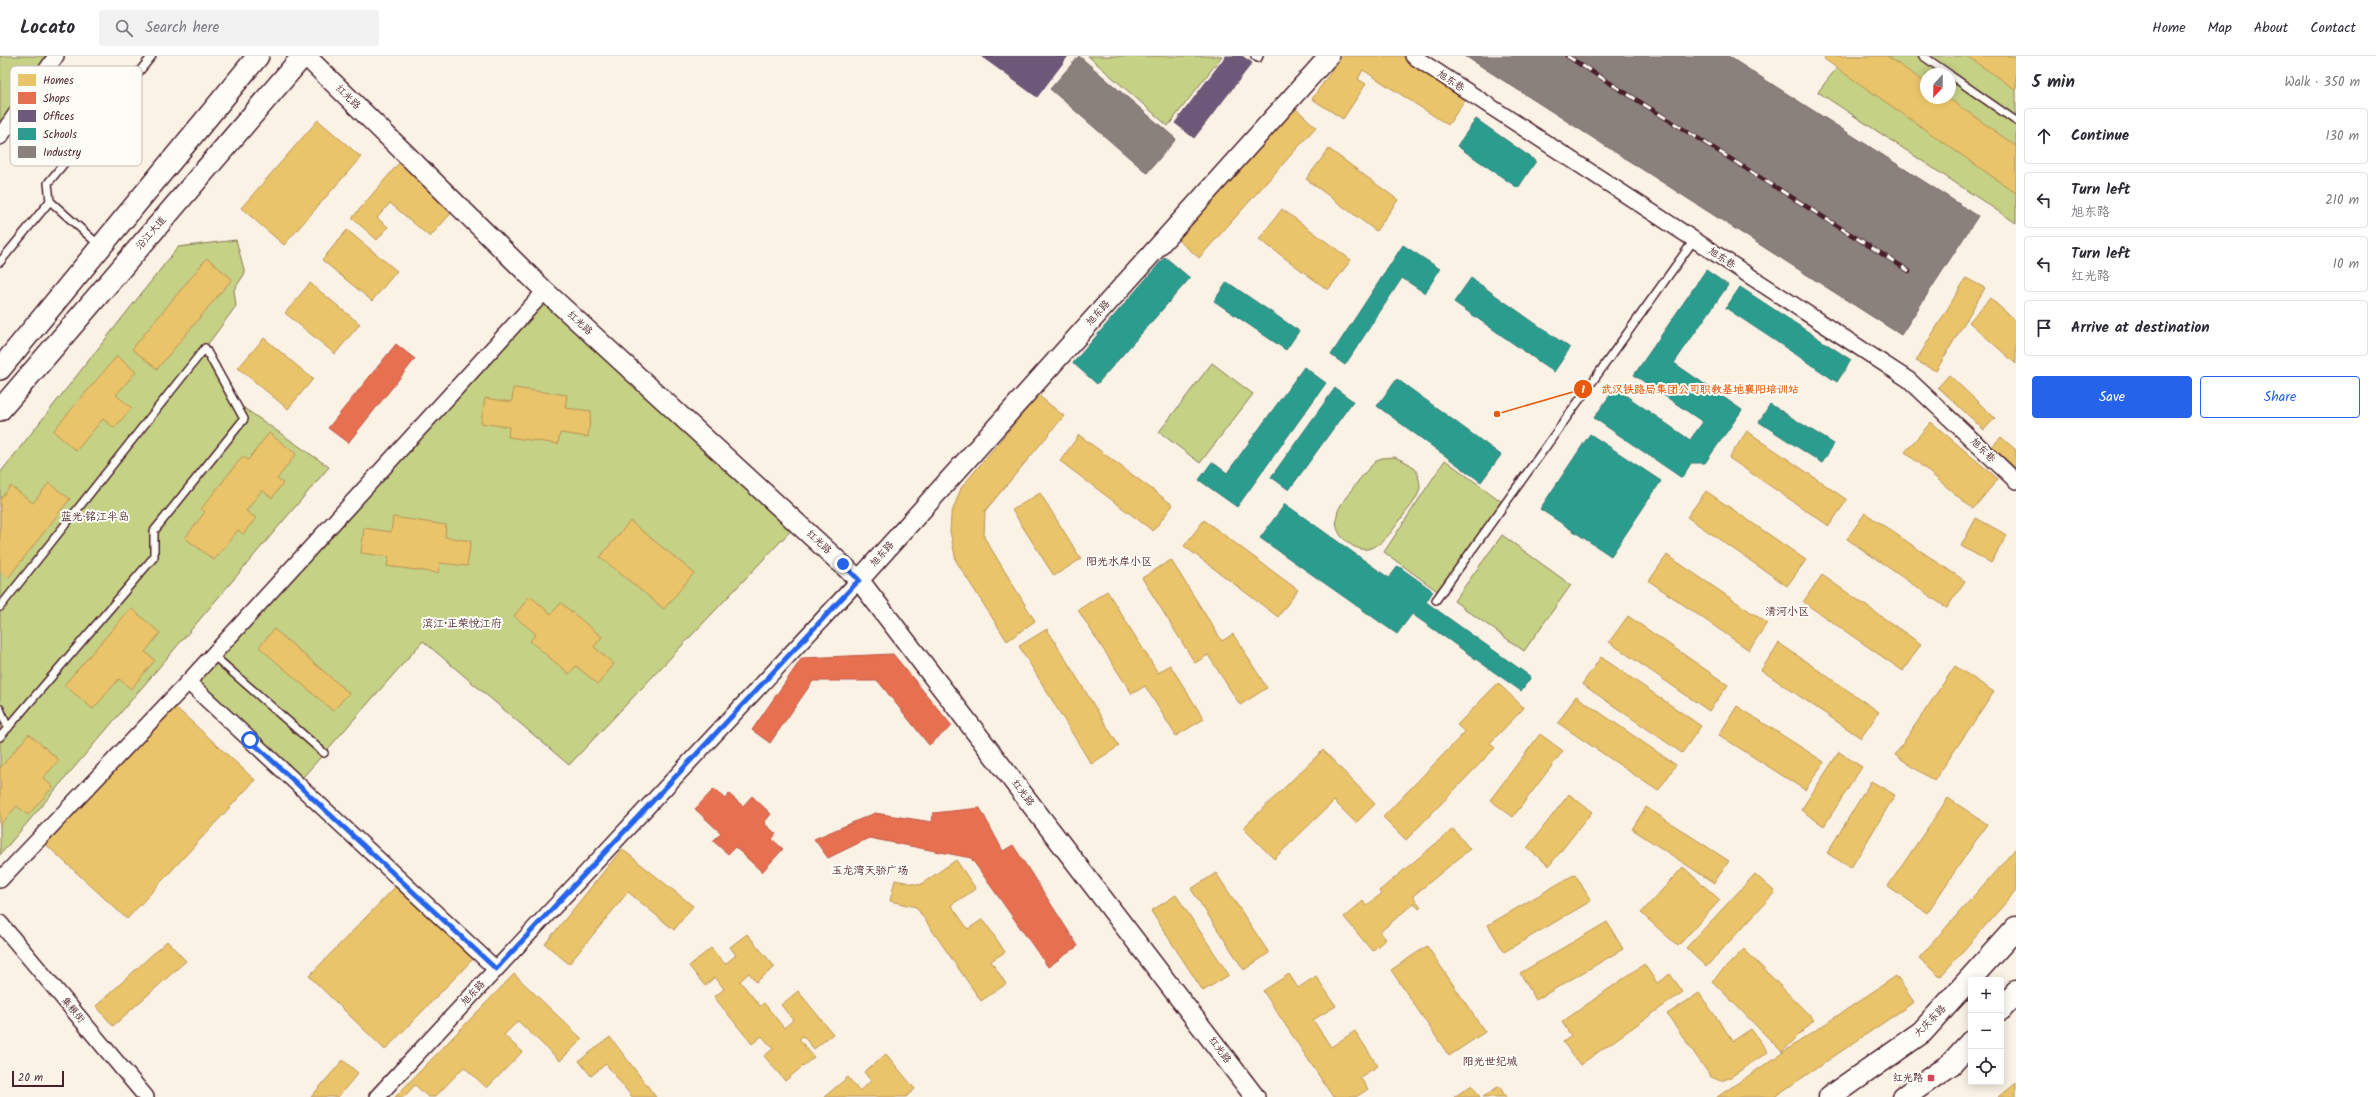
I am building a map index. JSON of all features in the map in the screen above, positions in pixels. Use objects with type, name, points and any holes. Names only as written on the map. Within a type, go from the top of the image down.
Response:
[{"type":"main road","points":[[0,369],[258,56]]},
{"type":"main road","name":"沿江大道","points":[[0,410],[304,56]]},
{"type":"main road","name":"大庆东路","points":[[1830,1097],[1922,1032],[2016,928]]},
{"type":"main road","points":[[2004,1005],[2016,992]]},
{"type":"main road","points":[[1904,1097],[1951,1064],[1968,1045]]},
{"type":"street","points":[[49,66],[56,56]]},
{"type":"street","name":"红光路","points":[[304,56],[545,291],[859,580],[1256,1097]]},
{"type":"street","name":"旭东路","points":[[377,1097],[859,580],[1329,56]]},
{"type":"street","name":"旭东巷","points":[[1413,56],[1909,380],[2016,481]]},
{"type":"street","points":[[0,137],[10,123]]},
{"type":"street","points":[[0,880],[213,655],[545,291]]},
{"type":"street","points":[[188,682],[496,969]]},
{"type":"street","name":"集粮街","points":[[0,923],[146,1097]]},
{"type":"lane","points":[[142,68],[152,56]]},
{"type":"lane","points":[[1255,56],[1258,58],[1259,56]]},
{"type":"lane","points":[[1923,56],[1940,68]]},
{"type":"lane","points":[[1956,79],[2016,121]]},
{"type":"lane","points":[[62,166],[48,183],[50,201],[101,246]]},
{"type":"lane","points":[[0,262],[50,201]]},
{"type":"lane","points":[[1436,600],[1694,240]]},
{"type":"lane","points":[[0,606],[205,348],[244,419],[154,531],[154,557],[0,737]]},
{"type":"lane","points":[[213,655],[324,753]]},
{"type":"lane","points":[[0,709],[8,728]]},
{"type":"green space","points":[[0,56],[56,56],[49,66],[10,66],[10,123],[0,137]]},
{"type":"green space","points":[[1088,56],[1222,56],[1168,126]]},
{"type":"green space","points":[[1846,56],[2016,56],[2016,223],[1818,92]]},
{"type":"green space","points":[[236,240],[245,273],[234,290],[236,306],[205,348],[234,401],[329,467],[0,855],[0,473],[178,247]]},
{"type":"green space","points":[[545,291],[798,523],[569,765],[423,641],[297,784],[188,682]]},
{"type":"green space","points":[[1212,363],[1253,394],[1200,463],[1159,432]]},
{"type":"green space","points":[[1394,457],[1404,461],[1417,472],[1420,487],[1418,495],[1384,540],[1369,549],[1361,549],[1352,545],[1340,534],[1337,528],[1338,511],[1356,484],[1375,462],[1381,458]]},
{"type":"green space","points":[[1445,460],[1505,504],[1440,593],[1384,552]]},
{"type":"green space","points":[[1502,535],[1571,585],[1524,651],[1454,601]]},
{"type":"building: Homes","points":[[1342,56],[1402,56],[1466,99],[1448,125],[1363,70],[1358,79],[1366,84],[1343,119],[1312,99]]},
{"type":"building: Homes","points":[[1826,56],[1887,56],[1920,79],[1920,104],[1956,104],[2016,146],[2016,193],[1824,59]]},
{"type":"building: Homes","points":[[1967,56],[2016,56],[2016,90]]},
{"type":"building: Homes","points":[[1294,107],[1316,127],[1199,258],[1177,239]]},
{"type":"building: Homes","points":[[318,120],[361,157],[284,245],[241,208]]},
{"type":"building: Homes","points":[[1329,149],[1398,200],[1376,231],[1306,179]]},
{"type":"building: Homes","points":[[399,163],[454,210],[430,237],[390,203],[377,218],[388,227],[377,240],[352,218]]},
{"type":"building: Homes","points":[[1282,209],[1351,260],[1328,290],[1259,239]]},
{"type":"building: Homes","points":[[347,230],[397,271],[372,301],[322,260]]},
{"type":"building: Homes","points":[[207,258],[232,279],[157,369],[132,349]]},
{"type":"building: Homes","points":[[1966,278],[1985,288],[1936,371],[1916,361]]},
{"type":"building: Homes","points":[[310,283],[360,324],[335,354],[285,313]]},
{"type":"building: Homes","points":[[1990,298],[2016,321],[2016,364],[1969,322]]},
{"type":"building: Homes","points":[[264,338],[313,379],[288,409],[238,368]]},
{"type":"building: Homes","points":[[117,356],[136,372],[116,395],[132,408],[114,428],[103,419],[76,451],[53,431]]},
{"type":"building: Homes","points":[[1949,375],[1995,418],[1984,430],[1938,387]]},
{"type":"building: Homes","points":[[513,388],[567,395],[565,408],[591,411],[588,437],[560,433],[558,444],[508,437],[509,427],[481,423],[485,398],[512,402]]},
{"type":"building: Homes","points":[[1038,395],[1064,416],[985,511],[984,537],[1035,621],[1007,641],[956,561],[950,531],[951,515],[961,488]]},
{"type":"building: Homes","points":[[1931,422],[1998,479],[1973,509],[1905,452]]},
{"type":"building: Homes","points":[[1747,431],[1847,500],[1829,526],[1729,458]]},
{"type":"building: Homes","points":[[269,433],[296,454],[277,479],[283,483],[272,498],[262,490],[246,511],[256,518],[243,534],[238,530],[214,560],[185,538],[205,512],[201,509],[243,456],[248,460]]},
{"type":"building: Homes","points":[[1079,435],[1173,505],[1153,531],[1060,461]]},
{"type":"building: Homes","points":[[2001,437],[2016,450],[2016,479],[1987,452]]},
{"type":"building: Homes","points":[[49,483],[70,499],[8,578],[0,571],[0,499],[11,486],[33,503]]},
{"type":"building: Homes","points":[[1706,491],[1806,560],[1787,586],[1687,517]]},
{"type":"building: Homes","points":[[1040,493],[1081,559],[1054,576],[1012,510]]},
{"type":"building: Homes","points":[[1865,513],[1965,581],[1947,608],[1847,539]]},
{"type":"building: Homes","points":[[393,517],[446,525],[445,537],[471,541],[467,566],[440,563],[438,573],[387,566],[389,557],[361,553],[364,528],[391,532]]},
{"type":"building: Homes","points":[[1976,518],[2007,535],[1991,563],[1961,546]]},
{"type":"building: Homes","points":[[1204,520],[1298,590],[1278,617],[1184,546]]},
{"type":"building: Homes","points":[[630,521],[694,573],[664,609],[600,557]]},
{"type":"building: Homes","points":[[1667,555],[1767,623],[1749,650],[1649,581]]},
{"type":"building: Homes","points":[[1171,560],[1222,641],[1233,634],[1267,688],[1240,705],[1208,655],[1195,663],[1142,578]]},
{"type":"building: Homes","points":[[1822,575],[1921,644],[1903,671],[1803,602]]},
{"type":"building: Homes","points":[[1107,591],[1158,673],[1170,665],[1204,719],[1176,736],[1145,686],[1132,694],[1078,610]]},
{"type":"building: Homes","points":[[530,596],[551,614],[561,603],[602,637],[594,647],[614,664],[598,684],[576,666],[569,674],[530,641],[536,634],[514,616]]},
{"type":"building: Homes","points":[[131,608],[160,633],[145,652],[155,660],[131,689],[119,679],[93,709],[64,685]]},
{"type":"building: Homes","points":[[1628,616],[1728,685],[1709,711],[1609,642]]},
{"type":"building: Homes","points":[[274,629],[349,693],[333,711],[259,647]]},
{"type":"building: Homes","points":[[1047,629],[1119,746],[1091,764],[1019,646]]},
{"type":"building: Homes","points":[[1779,643],[1879,712],[1861,738],[1761,670]]},
{"type":"building: Homes","points":[[1601,657],[1701,726],[1682,753],[1582,684]]},
{"type":"building: Homes","points":[[1955,666],[1994,692],[1934,781],[1895,755]]},
{"type":"building: Homes","points":[[1498,683],[1524,708],[1490,743],[1495,748],[1406,840],[1383,817],[1465,732],[1457,725]]},
{"type":"building: Homes","points":[[1576,696],[1676,765],[1658,791],[1558,723]]},
{"type":"building: Homes","points":[[170,702],[255,780],[127,919],[42,841]]},
{"type":"building: Homes","points":[[1737,706],[1824,762],[1805,790],[1719,735]]},
{"type":"building: Homes","points":[[29,734],[59,760],[43,778],[53,787],[28,815],[17,806],[0,825],[0,768]]},
{"type":"building: Homes","points":[[1540,734],[1563,751],[1513,817],[1490,800]]},
{"type":"building: Homes","points":[[1323,750],[1375,804],[1356,823],[1334,801],[1274,859],[1243,828]]},
{"type":"building: Homes","points":[[1839,752],[1862,767],[1824,826],[1801,810]]},
{"type":"building: Homes","points":[[1871,781],[1895,795],[1851,868],[1827,853]]},
{"type":"building: Homes","points":[[1569,794],[1592,812],[1549,866],[1527,848]]},
{"type":"building: Homes","points":[[1948,798],[1987,824],[1927,913],[1888,886]]},
{"type":"building: Homes","points":[[1646,807],[1729,861],[1714,883],[1632,829]]},
{"type":"building: Homes","points":[[1453,829],[1470,849],[1413,896],[1421,907],[1419,909],[1414,903],[1380,932],[1386,939],[1372,951],[1344,917],[1363,901],[1366,906],[1381,894],[1379,891]]},
{"type":"building: Homes","points":[[2016,848],[2016,891],[1940,977],[1919,958]]},
{"type":"building: Homes","points":[[622,849],[693,906],[674,930],[628,892],[569,964],[545,944]]},
{"type":"building: Homes","points":[[956,860],[976,889],[951,905],[968,929],[983,919],[1005,952],[991,961],[1006,984],[981,1001],[916,907],[890,901],[895,880],[920,885]]},
{"type":"building: Homes","points":[[1683,867],[1720,900],[1678,946],[1641,913]]},
{"type":"building: Homes","points":[[1216,873],[1269,953],[1244,970],[1191,889]]},
{"type":"building: Homes","points":[[1575,874],[1591,901],[1504,952],[1488,925]]},
{"type":"building: Homes","points":[[1755,874],[1775,892],[1706,967],[1686,948]]},
{"type":"building: Homes","points":[[398,884],[475,957],[385,1050],[309,976]]},
{"type":"building: Homes","points":[[1176,895],[1229,975],[1203,991],[1151,911]]},
{"type":"building: Homes","points":[[1607,922],[1623,949],[1536,1000],[1520,973]]},
{"type":"building: Homes","points":[[747,934],[775,967],[756,982],[749,973],[740,981],[760,1006],[764,1003],[784,1028],[793,1020],[781,1005],[798,991],[833,1034],[814,1049],[803,1036],[799,1039],[814,1057],[785,1081],[764,1056],[773,1049],[762,1036],[752,1044],[714,997],[724,989],[715,977],[705,986],[689,966],[711,948],[725,964],[736,955],[730,947]]},
{"type":"building: Homes","points":[[167,941],[186,961],[113,1026],[96,1006]]},
{"type":"building: Homes","points":[[1427,946],[1485,1032],[1449,1056],[1391,970]]},
{"type":"building: Homes","points":[[1744,949],[1814,1020],[1782,1052],[1712,981]]},
{"type":"building: Homes","points":[[1644,964],[1657,983],[1670,974],[1683,992],[1580,1065],[1563,1042],[1571,1036],[1562,1022]]},
{"type":"building: Homes","points":[[514,974],[582,1039],[560,1061],[518,1021],[504,1035],[522,1052],[487,1088],[464,1067],[435,1097],[428,1097],[415,1085],[404,1097],[395,1097]]},
{"type":"building: Homes","points":[[1289,974],[1298,988],[1316,976],[1336,1006],[1313,1020],[1331,1047],[1355,1031],[1378,1066],[1360,1077],[1368,1089],[1356,1097],[1333,1097],[1263,991]]},
{"type":"building: Homes","points":[[1896,976],[1914,1002],[1774,1097],[1717,1097]]},
{"type":"building: Homes","points":[[1699,993],[1733,1041],[1751,1029],[1768,1052],[1729,1078],[1721,1081],[1711,1077],[1667,1014]]},
{"type":"building: Homes","points":[[610,1037],[656,1097],[632,1097],[606,1064],[591,1076],[579,1061]]},
{"type":"building: Homes","points":[[886,1054],[915,1089],[906,1097],[824,1097],[848,1077],[859,1091],[871,1081],[864,1072]]},
{"type":"building: Homes","points":[[343,1060],[358,1073],[338,1097],[311,1097]]},
{"type":"building: Homes","points":[[2016,1082],[2016,1097],[1998,1097]]},
{"type":"building: Homes","points":[[1472,1085],[1480,1097],[1454,1097]]},
{"type":"building: Homes","points":[[1499,1086],[1506,1097],[1483,1097]]},
{"type":"building: Shops","points":[[396,344],[415,359],[348,443],[328,428]]},
{"type":"building: Shops","points":[[893,654],[952,726],[929,745],[878,681],[813,681],[770,743],[752,730],[802,658]]},
{"type":"building: Shops","points":[[714,789],[725,799],[729,794],[743,806],[752,796],[771,814],[764,823],[776,834],[772,839],[783,849],[762,872],[735,847],[728,854],[713,841],[721,833],[695,809]]},
{"type":"building: Shops","points":[[980,808],[1003,851],[1013,845],[1078,946],[1048,967],[971,858],[869,838],[828,858],[814,839],[875,813],[932,822],[933,813]]},
{"type":"building: Offices","points":[[981,56],[1068,56],[1037,97]]},
{"type":"building: Offices","points":[[1226,56],[1242,56],[1252,63],[1194,138],[1175,123]]},
{"type":"building: Schools","points":[[1476,119],[1536,161],[1518,188],[1457,146]]},
{"type":"building: Schools","points":[[1403,245],[1440,269],[1425,293],[1402,278],[1345,365],[1331,355]]},
{"type":"building: Schools","points":[[1165,257],[1190,278],[1097,384],[1073,363]]},
{"type":"building: Schools","points":[[1706,270],[1728,285],[1674,363],[1742,410],[1705,463],[1691,463],[1682,478],[1594,418],[1615,388],[1690,440],[1703,422],[1634,375]]},
{"type":"building: Schools","points":[[1471,278],[1570,348],[1554,372],[1454,302]]},
{"type":"building: Schools","points":[[1227,282],[1299,331],[1286,350],[1214,301]]},
{"type":"building: Schools","points":[[1740,287],[1851,360],[1837,382],[1726,308]]},
{"type":"building: Schools","points":[[1304,367],[1326,383],[1237,507],[1199,480],[1212,462],[1227,473]]},
{"type":"building: Schools","points":[[1397,379],[1501,455],[1481,482],[1377,406]]},
{"type":"building: Schools","points":[[1335,388],[1353,401],[1289,490],[1271,477]]},
{"type":"building: Schools","points":[[1770,404],[1834,444],[1822,463],[1759,422]]},
{"type":"building: Schools","points":[[1590,434],[1661,481],[1611,556],[1540,509]]},
{"type":"building: Schools","points":[[1285,504],[1389,578],[1398,566],[1433,591],[1426,602],[1531,677],[1521,691],[1412,614],[1397,634],[1260,538]]},
{"type":"building: Industry","points":[[1079,56],[1176,139],[1147,173],[1050,89]]},
{"type":"building: Industry","points":[[1465,56],[1728,56],[1978,216],[1901,335]]},
{"type":"railway","points":[[1567,56],[1909,271]]},
{"type":"place","name":"武汉铁路局集团公司职教基地襄阳培训站","points":[[1497,414]]},
{"type":"place","name":"红光路","points":[[1931,1078]]},
{"type":"district","name":"蓝光·铭江半岛","points":[[95,517]]},
{"type":"district","name":"阳光水岸小区","points":[[1119,562]]},
{"type":"district","name":"清河小区","points":[[1787,612]]},
{"type":"district","name":"滨江•正荣悦江府","points":[[462,624]]},
{"type":"district","name":"玉龙湾天骄广场","points":[[870,871]]},
{"type":"district","name":"阳光世纪城","points":[[1490,1062]]},
{"type":"route","points":[[250,740],[496,969],[859,580],[843,564]]}]
